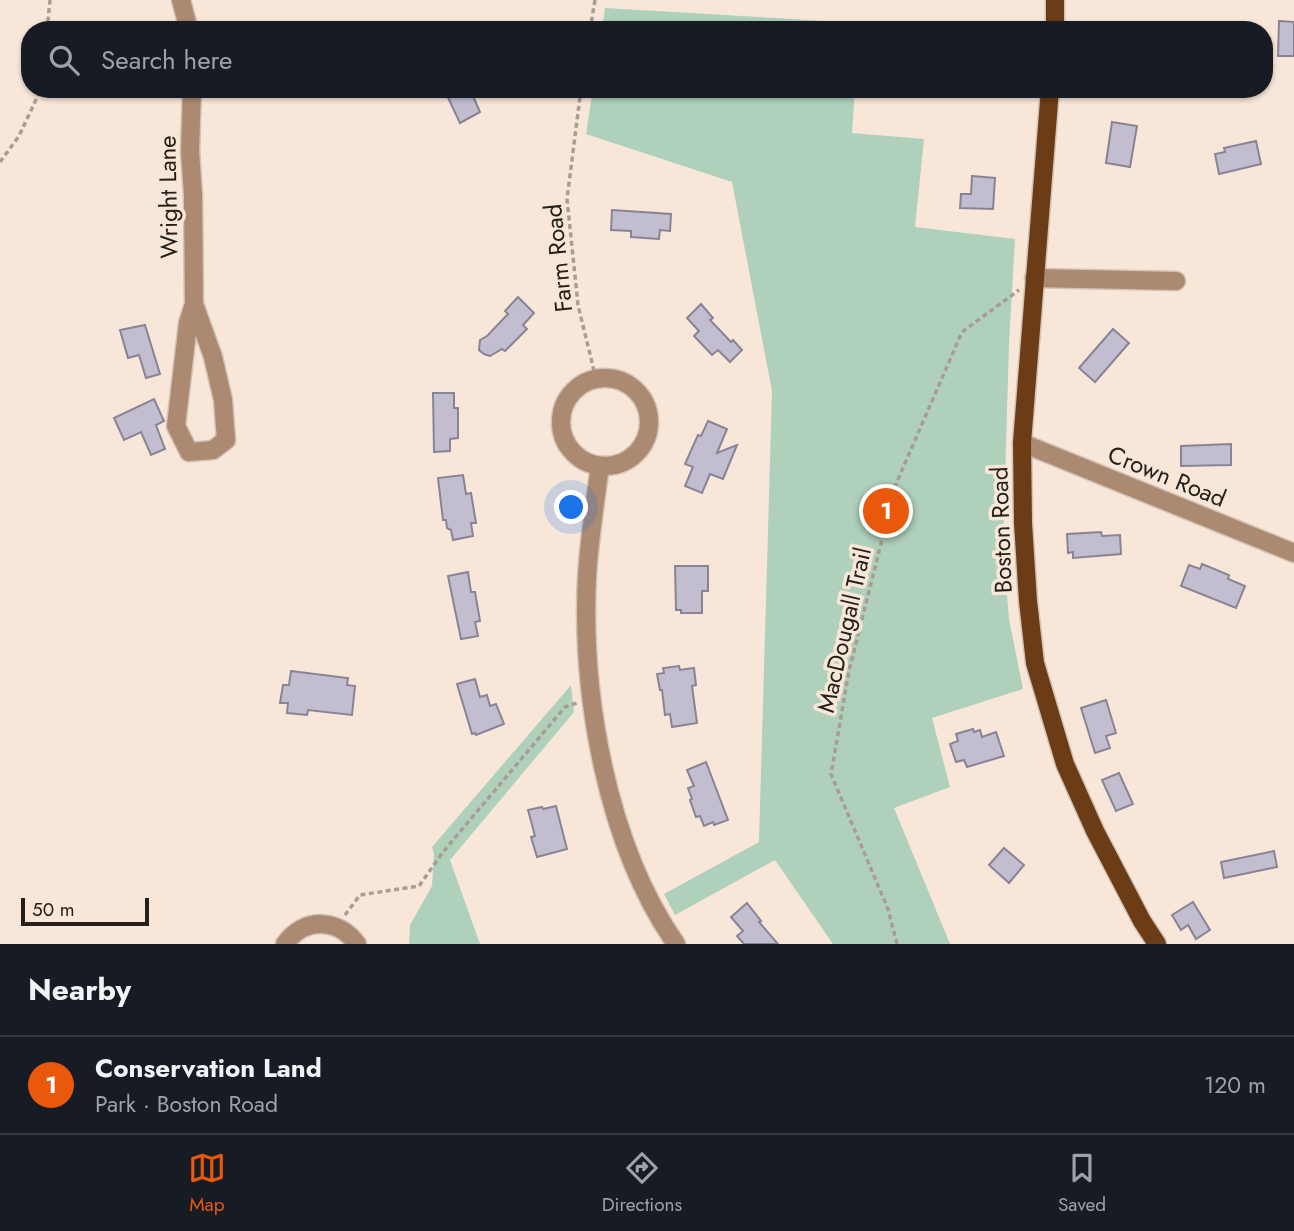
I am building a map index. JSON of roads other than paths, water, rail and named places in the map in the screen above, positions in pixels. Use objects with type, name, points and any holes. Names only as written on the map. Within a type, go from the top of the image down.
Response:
[{"type":"main road","points":[[1055,0],[1055,21]]},
{"type":"main road","name":"Boston Road","points":[[1049,98],[1022,443],[1023,523],[1035,663],[1065,764],[1095,831],[1157,944]]},
{"type":"street","points":[[181,0],[187,21]]},
{"type":"street","name":"Wright Lane","points":[[192,98],[190,151],[194,304],[188,323],[176,426],[189,452],[213,450],[226,440],[223,400],[213,357],[194,304]]},
{"type":"street","points":[[1034,278],[1176,281]]},
{"type":"street","points":[[604,379],[618,381],[632,388],[642,399],[648,421],[647,435],[635,454],[622,463],[600,466],[581,459],[570,450],[561,424],[562,411],[568,398],[583,384],[604,379]]},
{"type":"street","name":"Crown Road","points":[[1022,443],[1294,553]]},
{"type":"street","points":[[600,466],[587,577],[587,639],[596,727],[610,795],[621,831],[642,884],[676,944]]},
{"type":"street","points":[[285,944],[297,931],[309,925],[323,924],[348,933],[357,944]]},
{"type":"place","name":"Conservation Land","points":[[886,511]]}]
